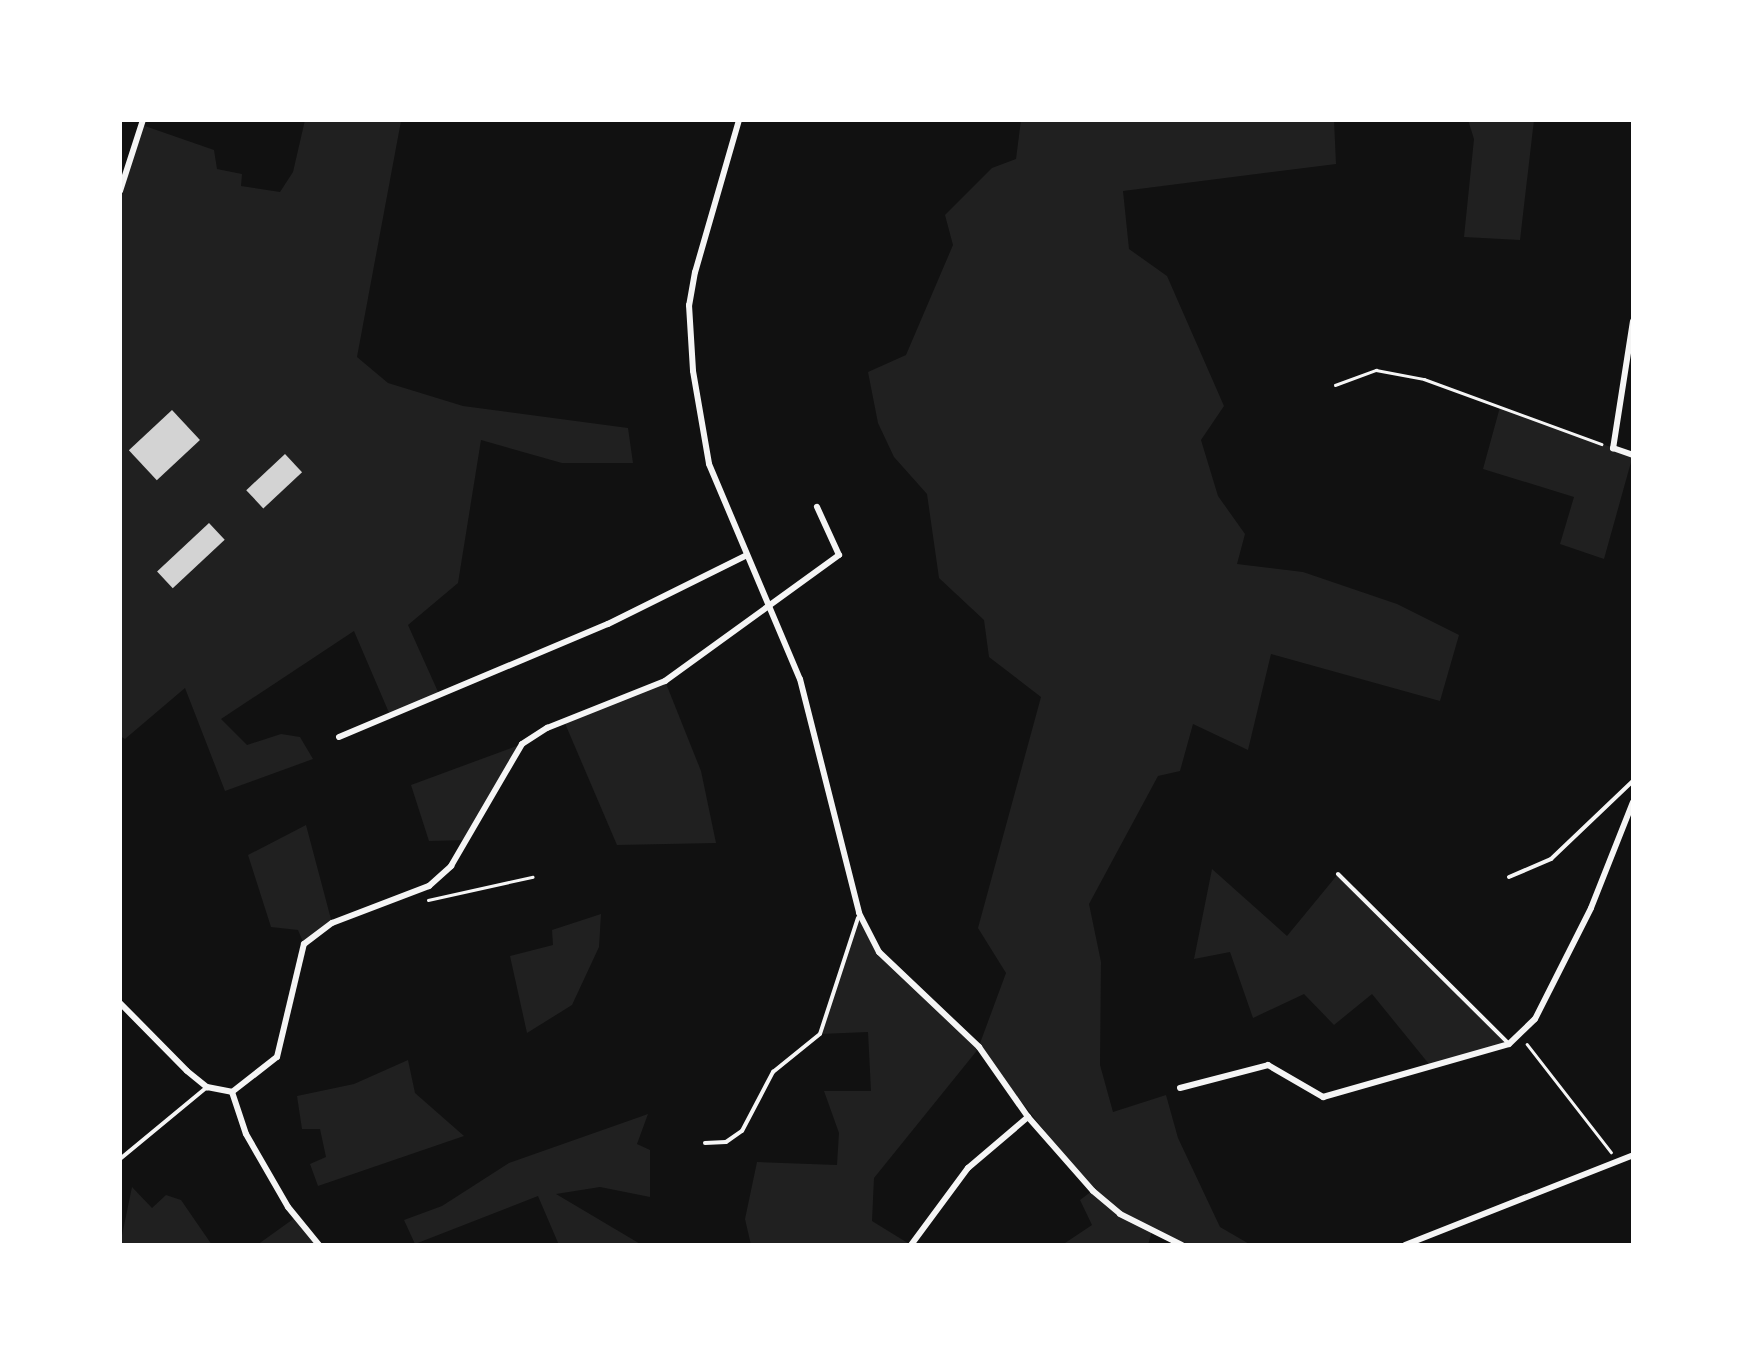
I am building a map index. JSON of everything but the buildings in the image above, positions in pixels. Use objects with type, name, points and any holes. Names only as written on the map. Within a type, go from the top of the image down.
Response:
[{"type":"street","points":[[120,192],[144,120]]},
{"type":"street","points":[[738,120],[689,306],[710,464],[800,679],[859,913],[879,952],[979,1047],[1028,1117],[1120,1214],[1182,1245]]},
{"type":"street","points":[[1633,321],[1613,448],[1633,454]]},
{"type":"street","points":[[120,1003],[207,1087],[232,1092],[277,1057],[304,944],[332,923],[397,901],[451,866],[522,744],[547,728],[665,681],[770,601],[840,555],[817,507]]},
{"type":"street","points":[[339,737],[608,624],[746,556]]},
{"type":"street","points":[[1180,1088],[1268,1065],[1323,1096],[1509,1044],[1522,1034],[1591,908],[1633,802]]},
{"type":"street","points":[[232,1092],[246,1134],[288,1208],[319,1245]]},
{"type":"street","points":[[910,1245],[968,1168],[1028,1117]]},
{"type":"street","points":[[1405,1245],[1633,1155]]},
{"type":"lane","points":[[395,120],[482,120]]},
{"type":"lane","points":[[1509,877],[1551,859],[1633,780]]},
{"type":"lane","points":[[1338,874],[1509,1044]]},
{"type":"lane","points":[[706,1144],[726,1142],[742,1131],[773,1072],[820,1034],[859,913]]},
{"type":"lane","points":[[120,1159],[207,1087]]},
{"type":"path","points":[[1335,385],[1376,370],[1424,379],[1613,448]]},
{"type":"path","points":[[397,901],[442,899],[532,877]]},
{"type":"path","points":[[1522,1034],[1618,1161]]},
{"type":"shaded area","points":[[305,120],[401,121],[357,357],[388,383],[463,406],[628,428],[633,463],[562,463],[481,440],[458,583],[408,625],[439,694],[390,715],[354,631],[221,719],[247,745],[281,734],[300,737],[313,759],[225,791],[185,688],[125,739],[120,736],[120,191],[142,125],[214,150],[217,169],[242,174],[241,186],[280,192],[293,172]]},
{"type":"shaded area","points":[[1021,120],[1334,120],[1336,164],[1123,191],[1129,249],[1167,276],[1224,406],[1201,440],[1218,496],[1245,534],[1237,564],[1303,572],[1397,604],[1459,635],[1440,701],[1271,654],[1248,750],[1193,724],[1180,771],[1158,776],[1089,904],[1101,962],[1100,1065],[1113,1112],[1166,1095],[1178,1138],[1220,1227],[1251,1245],[1182,1245],[1152,1231],[1148,1245],[1062,1245],[1092,1225],[1080,1200],[1092,1191],[979,1048],[874,1178],[872,1221],[911,1245],[751,1245],[745,1219],[757,1162],[837,1165],[839,1133],[824,1091],[871,1091],[868,1032],[820,1034],[859,913],[879,952],[979,1046],[1006,973],[978,928],[1041,697],[989,657],[984,620],[939,578],[927,494],[894,457],[878,423],[868,372],[906,355],[953,245],[945,215],[992,168],[1016,159]]},
{"type":"shaded area","points":[[1468,120],[1534,120],[1520,240],[1464,237],[1474,139]]},
{"type":"shaded area","points":[[1500,407],[1633,455],[1604,559],[1560,544],[1574,497],[1483,469]]},
{"type":"shaded area","points":[[665,681],[701,771],[716,843],[617,845],[564,721]]},
{"type":"shaded area","points":[[522,744],[468,840],[429,841],[411,785]]},
{"type":"shaded area","points":[[306,825],[332,923],[304,944],[298,930],[271,927],[248,855]]},
{"type":"shaded area","points":[[1212,869],[1287,936],[1338,874],[1509,1044],[1433,1069],[1372,994],[1334,1025],[1304,994],[1253,1018],[1230,952],[1194,959]]},
{"type":"shaded area","points":[[601,914],[599,947],[572,1005],[527,1033],[510,956],[553,945],[552,930]]},
{"type":"shaded area","points":[[408,1060],[415,1093],[464,1136],[318,1186],[310,1164],[326,1157],[320,1129],[302,1129],[297,1096],[354,1084]]},
{"type":"shaded area","points":[[648,1114],[637,1144],[650,1150],[650,1197],[600,1187],[556,1194],[642,1245],[559,1245],[538,1196],[415,1244],[404,1220],[442,1206],[509,1163]]},
{"type":"shaded area","points":[[132,1187],[152,1208],[166,1195],[181,1200],[212,1245],[120,1245]]},
{"type":"shaded area","points":[[296,1217],[318,1243],[257,1245]]}]
